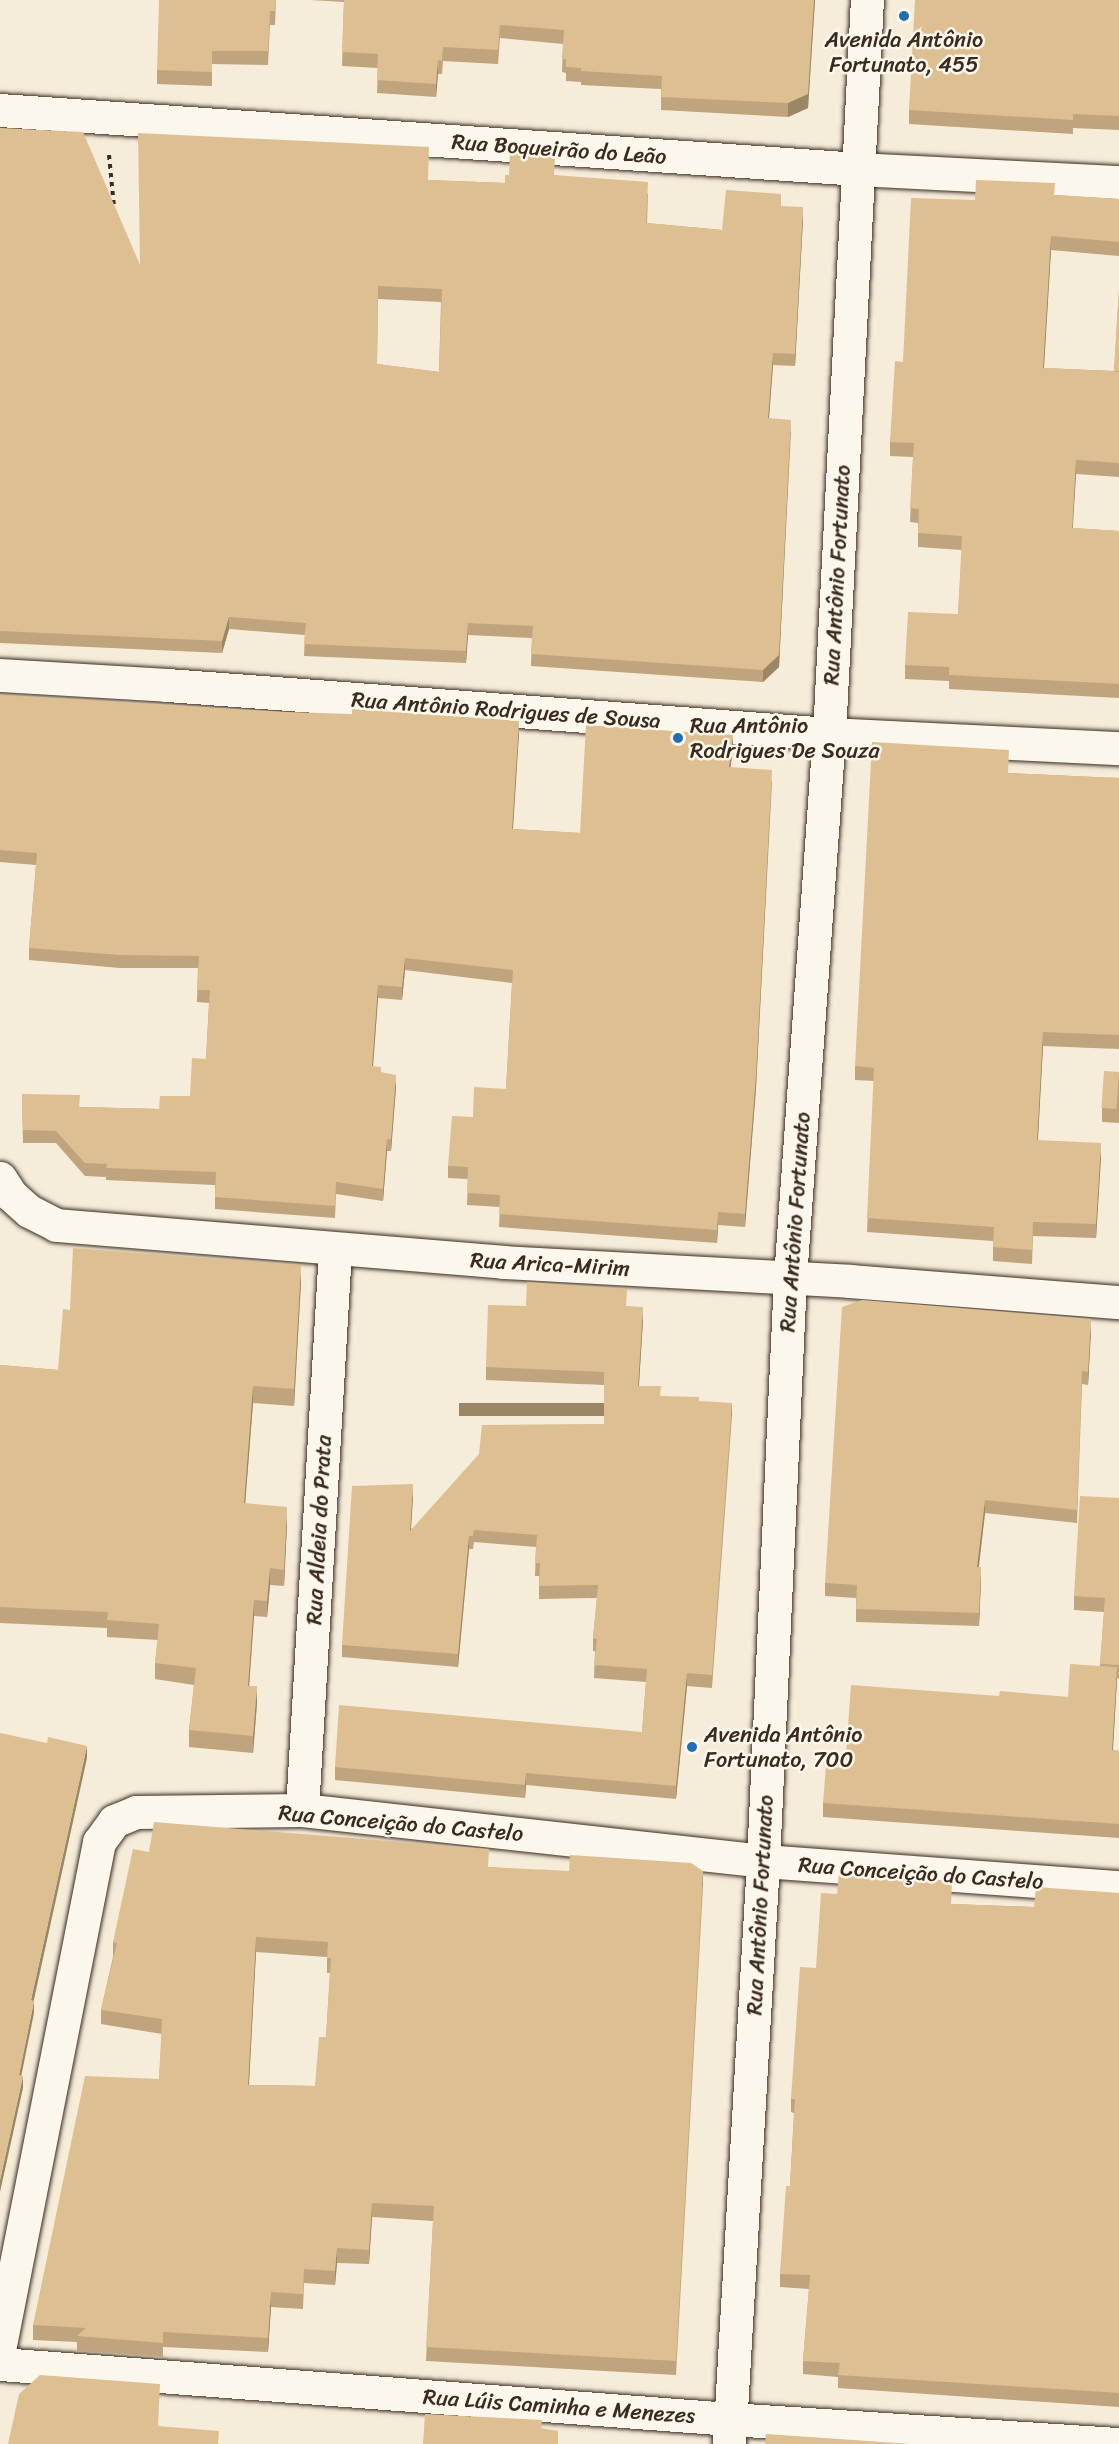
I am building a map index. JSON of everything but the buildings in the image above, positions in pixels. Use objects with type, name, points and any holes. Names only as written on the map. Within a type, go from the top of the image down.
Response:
[{"type":"street","name":"Rua Antônio Fortunato","points":[[730,2432],[763,1861],[790,1278],[829,734],[867,0]]},
{"type":"street","name":"Rua Boqueirão do Leão","points":[[0,110],[858,170],[1119,182]]},
{"type":"street","name":"Rua Antônio Rodrigues de Sousa","points":[[0,675],[829,734],[1119,748]]},
{"type":"street","name":"Rua Arica-Mirim","points":[[0,1178],[11,1195],[29,1211],[56,1225],[503,1262],[790,1278],[1119,1302]]},
{"type":"street","name":"Rua Aldeia do Prata","points":[[302,1810],[335,1249]]},
{"type":"street","name":"Rua Conceição do Castelo","points":[[0,2345],[8,2262],[99,1842],[114,1821],[136,1812],[302,1810],[763,1861],[1119,1887]]},
{"type":"street","name":"Rua Lúis Caminha e Menezes","points":[[0,2364],[730,2432],[1119,2444]]},
{"type":"path","points":[[102,118],[115,217]]},
{"type":"place","name":"Avenida Antônio Fortunato, 455","points":[[904,16]]},
{"type":"place","name":"Rua Antônio Rodrigues De Souza","points":[[678,738]]},
{"type":"place","name":"Avenida Antônio Fortunato, 700","points":[[692,1747]]}]
